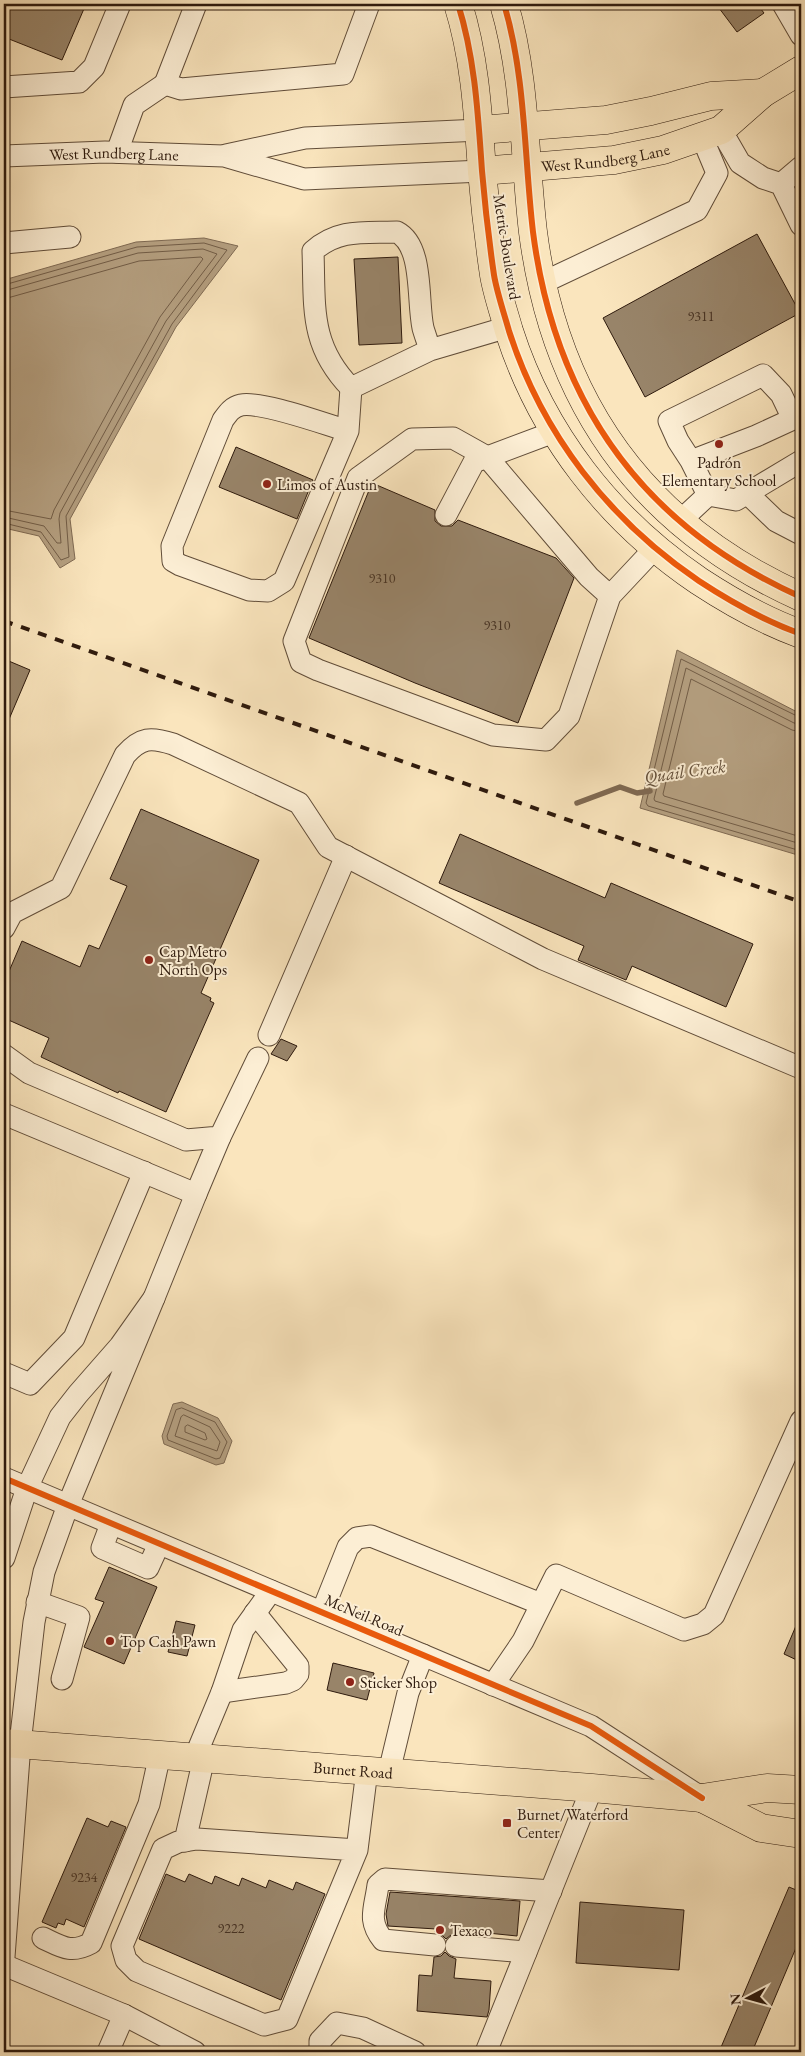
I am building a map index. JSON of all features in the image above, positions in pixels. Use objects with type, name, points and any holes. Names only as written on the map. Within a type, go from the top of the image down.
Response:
[{"type":"main road","name":"Metric Boulevard","points":[[458,4],[471,52],[480,130],[482,171],[495,277],[508,327],[521,365],[554,432],[593,487],[618,515],[677,566],[755,615],[801,634]]},
{"type":"main road","name":"Metric Boulevard","points":[[504,4],[515,50],[525,128],[533,230],[542,283],[548,312],[583,400],[602,433],[624,463],[646,489],[680,521],[700,539],[735,563],[801,597]]},
{"type":"main road","name":"West Rundberg Lane","points":[[480,130],[525,128],[606,120],[711,96],[764,93],[801,70]]},
{"type":"main road","points":[[711,134],[724,113],[764,93]]},
{"type":"main road","name":"West Rundberg Lane","points":[[482,171],[528,169],[614,160],[663,150],[711,134]]},
{"type":"main road","points":[[655,548],[680,521]]},
{"type":"main road","name":"Burnet Road","points":[[12,1743],[702,1798],[767,1788],[801,1790]]},
{"type":"main road","name":"Burnet Road","points":[[702,1798],[761,1828],[801,1834]]},
{"type":"street","points":[[4,87],[79,82],[94,67],[120,4]]},
{"type":"street","points":[[117,152],[134,105],[165,84],[196,4]]},
{"type":"street","points":[[165,84],[181,90],[343,74],[369,4]]},
{"type":"street","points":[[783,4],[801,35]]},
{"type":"street","name":"West Rundberg Lane","points":[[224,156],[305,138],[480,130]]},
{"type":"street","points":[[711,134],[740,163],[763,178],[781,184],[801,225]]},
{"type":"street","points":[[542,283],[697,210],[717,173],[711,134]]},
{"type":"street","name":"West Rundberg Lane","points":[[4,156],[117,152],[224,156],[304,178],[482,171]]},
{"type":"street","points":[[781,184],[801,167]]},
{"type":"street","points":[[348,431],[262,406],[238,406],[230,411],[223,420],[172,546],[173,561],[250,590],[268,591],[284,581],[348,431],[351,388],[336,372],[321,344],[315,321],[313,251],[322,242],[335,236],[397,232],[405,236],[414,254],[422,327],[430,350]]},
{"type":"street","points":[[4,243],[70,237]]},
{"type":"street","points":[[351,388],[430,350],[508,327]]},
{"type":"street","points":[[691,461],[756,436],[793,419],[782,394],[763,375],[669,421],[678,442],[691,461],[708,495]]},
{"type":"street","points":[[446,515],[474,462],[554,432]]},
{"type":"street","points":[[610,596],[590,577],[487,457],[453,438],[412,439],[358,478],[294,641],[301,662],[318,670],[493,735],[546,740],[569,716],[610,596],[655,548]]},
{"type":"street","points":[[708,495],[736,500],[801,460]]},
{"type":"street","points":[[747,493],[776,521],[801,534]]},
{"type":"street","points":[[680,521],[708,495]]},
{"type":"street","points":[[4,928],[12,914],[61,888],[125,755],[134,746],[146,740],[160,740],[173,744],[299,803],[328,847],[543,959],[801,1068]]},
{"type":"street","points":[[269,1035],[346,856]]},
{"type":"street","points":[[4,1055],[30,1073],[186,1140],[220,1137]]},
{"type":"street","points":[[4,1958],[12,1743],[44,1572],[68,1505],[196,1194],[220,1137],[258,1058]]},
{"type":"street","points":[[4,1114],[196,1194]]},
{"type":"street","points":[[4,1373],[30,1384],[74,1338],[144,1172]]},
{"type":"street","points":[[4,1558],[27,1488],[60,1417],[120,1346],[154,1298]]},
{"type":"street","points":[[493,1685],[522,1641],[556,1575],[684,1630],[703,1624],[714,1615],[801,1421]]},
{"type":"street","name":"McNeil Road","points":[[4,1478],[591,1726],[702,1798]]},
{"type":"street","points":[[322,1612],[348,1547],[357,1538],[371,1536],[541,1604]]},
{"type":"street","points":[[184,1841],[199,1758],[243,1630],[271,1591]]},
{"type":"street","points":[[37,1602],[79,1617],[62,1678]]},
{"type":"street","points":[[222,1692],[286,1683],[293,1680],[298,1674],[298,1666],[255,1614]]},
{"type":"street","points":[[357,1850],[197,1839],[184,1841],[163,1849],[122,1946],[126,1960],[137,1971],[264,2025],[286,2019],[357,1850],[378,1771],[423,1655]]},
{"type":"street","points":[[43,1938],[65,1949],[80,1949],[91,1943],[149,1804],[160,1754]]},
{"type":"street","points":[[486,2052],[592,1788]]},
{"type":"street","points":[[435,1945],[383,1940],[373,1922],[378,1885],[385,1879],[551,1892]]},
{"type":"street","points":[[456,1946],[526,1952]]},
{"type":"street","points":[[4,1965],[124,2015],[195,2052]]},
{"type":"street","points":[[108,2052],[124,2015]]},
{"type":"street","points":[[320,2052],[320,2041],[337,2023],[363,2028],[415,2052]]},
{"type":"water","points":[[204,238],[238,246],[176,327],[70,519],[75,559],[60,568],[39,536],[4,528],[4,280],[136,242]]},
{"type":"water","points":[[677,650],[801,714],[801,856],[640,808]]},
{"type":"water","points":[[182,1402],[218,1418],[232,1441],[224,1463],[216,1465],[164,1444],[162,1436],[173,1404]]},
{"type":"building","points":[[4,4],[86,4],[62,60],[4,37]]},
{"type":"building","points":[[716,4],[757,4],[764,13],[737,32]]},
{"type":"building","points":[[757,234],[800,313],[645,397],[603,318]]},
{"type":"building","points":[[398,257],[402,343],[359,345],[354,259]]},
{"type":"building","name":"Limos of Austin","points":[[236,447],[313,480],[297,519],[219,487]]},
{"type":"building","points":[[372,483],[435,510],[435,521],[441,526],[452,526],[458,520],[556,558],[574,578],[518,723],[415,683],[309,638]]},
{"type":"building","points":[[4,659],[30,670],[4,731]]},
{"type":"building","name":"Cap Metro North Ops","points":[[141,809],[259,860],[201,993],[211,998],[210,1001],[214,1003],[166,1112],[119,1091],[118,1093],[41,1057],[49,1038],[4,1018],[4,983],[22,941],[80,967],[89,945],[99,949],[127,886],[110,879]]},
{"type":"building","points":[[460,834],[605,898],[611,883],[753,944],[726,1007],[632,966],[626,980],[578,960],[584,946],[439,883]]},
{"type":"building","points":[[281,1039],[297,1046],[287,1061],[271,1054]]},
{"type":"building","points":[[109,1567],[157,1587],[124,1664],[84,1647],[104,1602],[95,1599]]},
{"type":"building","points":[[801,1614],[801,1662],[784,1654]]},
{"type":"building","points":[[176,1621],[195,1625],[187,1656],[168,1652]]},
{"type":"building","name":"Sticker Shop","points":[[333,1663],[374,1673],[367,1700],[327,1690]]},
{"type":"building","points":[[87,1818],[108,1827],[111,1821],[126,1827],[84,1927],[66,1919],[64,1925],[58,1923],[56,1928],[42,1922]]},
{"type":"building","points":[[166,1874],[185,1882],[189,1874],[212,1884],[215,1876],[239,1886],[242,1878],[266,1888],[269,1880],[293,1890],[296,1882],[325,1894],[281,2000],[139,1939]]},
{"type":"building","points":[[789,1887],[801,1892],[801,1936],[752,2052],[719,2052]]},
{"type":"building","points":[[390,1892],[520,1901],[517,1936],[458,1930],[457,1934],[451,1935],[446,1939],[435,1932],[436,1929],[388,1926],[386,1914]]},
{"type":"building","points":[[580,1902],[684,1910],[679,1970],[576,1963]]},
{"type":"building","points":[[445,1952],[456,1959],[454,1978],[491,1981],[487,2017],[417,2011],[419,1975],[432,1976],[434,1957],[441,1956]]},
{"type":"waterway","name":"Quail Creek","points":[[577,803],[620,787],[637,793],[650,791]]},
{"type":"railway","points":[[4,621],[801,902]]},
{"type":"cycle path","points":[[458,4],[464,24],[475,86],[482,171],[495,282],[509,331],[523,369],[540,405],[560,439],[583,472],[636,531],[666,557],[711,589],[761,617],[801,634]]},
{"type":"cycle path","points":[[504,4],[517,60],[533,232],[544,294],[562,351],[586,404],[616,452],[653,495],[696,534],[745,568],[801,597]]},
{"type":"cycle path","points":[[4,1478],[591,1726],[702,1798]]},
{"type":"place","name":"Padrón Elementary School","points":[[719,444]]},
{"type":"place","name":"Limos of Austin","points":[[267,484]]},
{"type":"place","name":"Cap Metro North Ops","points":[[149,960]]},
{"type":"place","name":"Top Cash Pawn","points":[[110,1641]]},
{"type":"place","name":"Sticker Shop","points":[[350,1682]]},
{"type":"place","name":"Burnet/Waterford Center","points":[[507,1823]]},
{"type":"place","name":"Texaco","points":[[440,1930]]}]
